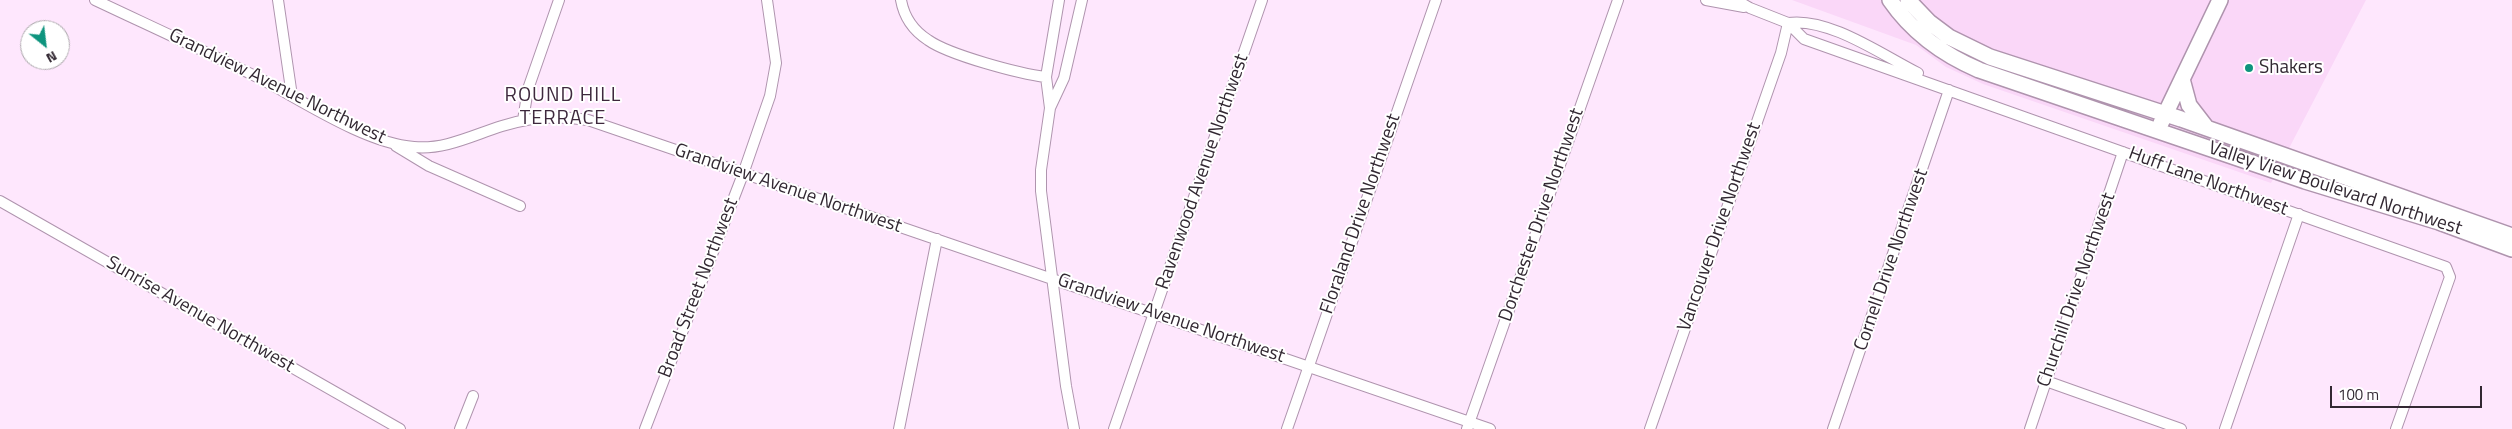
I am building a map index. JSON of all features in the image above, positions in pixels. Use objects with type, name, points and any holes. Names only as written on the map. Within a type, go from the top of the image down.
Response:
[{"type":"main road","name":"Valley View Boulevard Northwest","points":[[1890,0],[1925,38],[1960,62],[1979,70],[2296,178],[2439,222],[2512,249]]},
{"type":"main road","name":"Valley View Boulevard Northwest","points":[[1908,0],[1929,22],[1967,48],[2207,128],[2512,236]]},
{"type":"main road","points":[[2158,130],[2220,0]]},
{"type":"main road","points":[[2182,79],[2189,104],[2207,128]]},
{"type":"street","name":"Grandview Avenue Northwest","points":[[95,0],[368,134],[391,142],[414,147],[444,146],[523,120],[550,117],[588,120],[1155,313],[1469,425],[1490,429]]},
{"type":"street","points":[[278,0],[292,96]]},
{"type":"street","points":[[523,120],[528,89],[559,0]]},
{"type":"street","name":"Broad Street Northwest","points":[[645,429],[743,174],[774,79],[775,46],[767,0]]},
{"type":"street","points":[[901,0],[912,25],[934,44],[1016,72],[1046,77]]},
{"type":"street","points":[[1059,0],[1046,77],[1050,108],[1041,170],[1041,191],[1074,429]]},
{"type":"street","points":[[1050,108],[1064,78],[1082,0]]},
{"type":"street","name":"Ravenwood Avenue Northwest","points":[[1114,429],[1262,0]]},
{"type":"street","name":"Floraland Drive Northwest","points":[[1287,429],[1436,0]]},
{"type":"street","name":"Dorchester Drive Northwest","points":[[1469,425],[1618,0]]},
{"type":"street","name":"Huff Lane Northwest","points":[[1706,0],[1750,8]]},
{"type":"street","name":"Huff Lane Northwest","points":[[1736,0],[1750,8],[1788,23],[1804,39],[2439,263],[2449,271],[2450,277],[2396,429]]},
{"type":"street","name":"Huff Lane Northwest","points":[[1788,23],[1811,22],[1843,34],[1949,90]]},
{"type":"street","name":"Vancouver Drive Northwest","points":[[1650,429],[1781,53],[1788,23]]},
{"type":"street","name":"Cornell Drive Northwest","points":[[1833,429],[1949,90]]},
{"type":"street","points":[[391,142],[428,166],[520,206]]},
{"type":"street","name":"Churchill Drive Northwest","points":[[2030,429],[2123,152]]},
{"type":"street","name":"Sunrise Avenue Northwest","points":[[0,201],[400,429]]},
{"type":"street","points":[[2224,429],[2299,214]]},
{"type":"street","points":[[899,429],[937,240]]},
{"type":"street","points":[[2046,381],[2181,429]]},
{"type":"street","points":[[460,429],[474,396]]},
{"type":"shaded area","points":[[1792,0],[2366,0],[2271,183],[1983,84],[1946,67],[1916,45]]},
{"type":"place","name":"Shakers","points":[[2249,68]]},
{"type":"district","name":"ROUND HILL TERRACE","points":[[563,108]]}]
